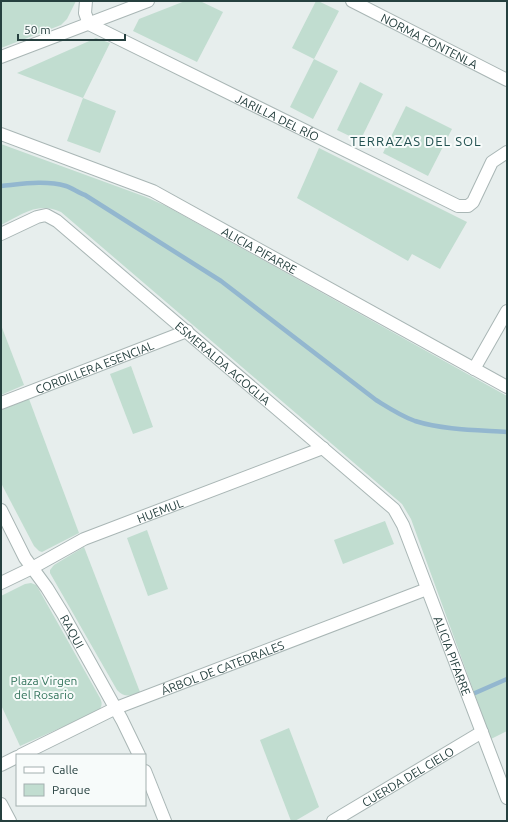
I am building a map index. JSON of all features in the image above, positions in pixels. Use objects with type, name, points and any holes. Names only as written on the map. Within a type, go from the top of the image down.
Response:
[{"type":"street","points":[[86,1],[85,13],[89,24]]},
{"type":"street","points":[[1,57],[148,1]]},
{"type":"street","name":"NORMA FONTENLA","points":[[352,1],[507,80]]},
{"type":"street","name":"JARILLA DEL RÍO","points":[[89,24],[458,206],[468,206],[473,202],[492,162],[507,152]]},
{"type":"street","name":"ALICIA PIFARRE","points":[[1,134],[153,191],[507,387]]},
{"type":"street","name":"ESMERALDA AGOGLIA","points":[[1,234],[37,216],[46,215],[57,220],[390,505],[397,513]]},
{"type":"street","points":[[474,369],[507,311]]},
{"type":"street","name":"CORDILLERA ESENCIAL","points":[[1,403],[187,331]]},
{"type":"street","name":"HUEMUL","points":[[1,583],[32,568],[84,539],[323,448]]},
{"type":"street","name":"RAQUI","points":[[1,510],[32,568],[61,609],[116,708],[139,754]]},
{"type":"street","name":"ALICIA PIFARRE","points":[[397,513],[507,798]]},
{"type":"street","name":"ÁRBOL DE CATEDRALES","points":[[23,754],[116,708],[427,589]]},
{"type":"street","name":"CUERDA DEL CIELO","points":[[338,820],[482,732]]},
{"type":"street","points":[[1,765],[16,758]]},
{"type":"street","points":[[146,774],[165,821]]},
{"type":"street","points":[[1,804],[10,821]]},
{"type":"green space","points":[[1,1],[76,1],[67,19],[61,25],[1,48]]},
{"type":"green space","points":[[185,1],[200,1],[223,12],[197,62],[133,31],[139,19]]},
{"type":"green space","points":[[316,1],[318,1],[339,11],[314,59],[292,48]]},
{"type":"green space","points":[[96,38],[110,43],[83,98],[17,73]]},
{"type":"green space","points":[[314,59],[338,71],[313,119],[290,107]]},
{"type":"green space","points":[[360,82],[383,94],[360,141],[337,130]]},
{"type":"green space","points":[[83,98],[116,111],[100,153],[67,141]]},
{"type":"green space","points":[[406,106],[452,129],[428,176],[383,153]]},
{"type":"green space","points":[[1,144],[146,197],[166,206],[507,396],[507,731],[491,739],[411,519],[402,504],[61,212],[45,208],[37,209],[1,225]]},
{"type":"green space","points":[[319,148],[467,222],[440,269],[412,254],[408,261],[297,198]]},
{"type":"green space","points":[[1,325],[24,385],[1,395]]},
{"type":"green space","points":[[131,366],[153,427],[133,434],[110,374]]},
{"type":"green space","points":[[29,399],[79,533],[42,552],[34,546],[1,483],[1,410]]},
{"type":"green space","points":[[385,521],[394,544],[343,564],[334,540]]},
{"type":"green space","points":[[147,530],[168,589],[148,596],[127,538]]},
{"type":"green space","points":[[84,547],[140,692],[128,696],[117,690],[50,573],[50,570],[54,565]]},
{"type":"green space","name":"Plaza Virgen del Rosario","points":[[31,583],[36,585],[38,588],[102,704],[100,709],[96,712],[20,746],[1,705],[1,596],[25,584]]},
{"type":"green space","points":[[289,728],[319,807],[295,821],[291,821],[260,740]]},
{"type":"waterway","points":[[1,186],[50,183],[66,186],[85,195],[221,281],[376,400],[405,417],[437,426],[507,432]]},
{"type":"waterway","points":[[475,693],[507,679]]},
{"type":"district","name":"TERRAZAS DEL SOL","points":[[416,141]]}]
